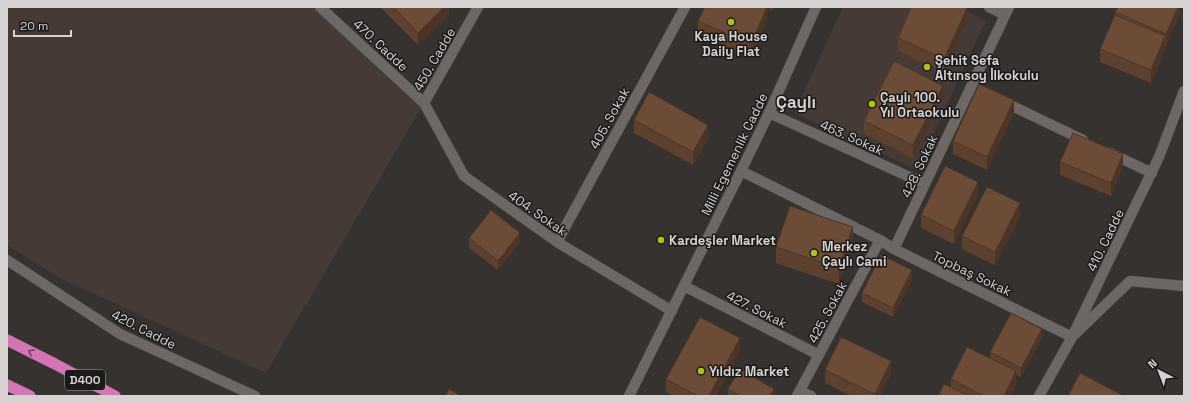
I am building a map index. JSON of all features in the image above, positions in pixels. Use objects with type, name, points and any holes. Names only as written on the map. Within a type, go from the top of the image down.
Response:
[{"type":"highway","name":"D400","points":[[7,340],[115,396]]},
{"type":"highway","points":[[7,385],[30,396]]},
{"type":"street","name":"470. Cadde","points":[[320,7],[424,103]]},
{"type":"street","name":"450. Cadde","points":[[424,103],[478,7]]},
{"type":"street","name":"405. Sokak","points":[[557,242],[685,7]]},
{"type":"street","name":"Milli Egemenlik Cadde","points":[[629,396],[769,113],[816,7]]},
{"type":"street","points":[[990,7],[1007,11]]},
{"type":"street","name":"428. Sokak","points":[[894,249],[925,184],[975,88],[1007,11]]},
{"type":"street","name":"410. Cadde","points":[[1039,396],[1072,337],[1152,173],[1184,91]]},
{"type":"street","points":[[992,96],[1089,143]]},
{"type":"street","name":"404. Sokak","points":[[424,103],[464,176],[557,242],[672,311]]},
{"type":"street","name":"463. Sokak","points":[[769,113],[925,184]]},
{"type":"street","points":[[1103,149],[1152,173]]},
{"type":"street","name":"Topbaş Sokak","points":[[741,171],[1072,337]]},
{"type":"street","name":"425. Sokak","points":[[799,393],[880,240]]},
{"type":"street","name":"420. Cadde","points":[[7,260],[120,334],[255,396]]},
{"type":"street","points":[[1072,337],[1130,281],[1184,286]]},
{"type":"street","name":"427. Sokak","points":[[684,286],[819,355]]},
{"type":"street","points":[[799,393],[811,396]]},
{"type":"shaded area","points":[[7,7],[313,7],[424,103],[266,373],[58,277],[7,245]]},
{"type":"shaded area","points":[[843,7],[959,7],[986,20],[917,170],[794,113]]},
{"type":"building","points":[[393,7],[444,7],[418,33]]},
{"type":"building","points":[[705,7],[767,7],[751,44],[698,21]]},
{"type":"building","points":[[911,7],[967,8],[944,59],[898,38]]},
{"type":"building","points":[[1118,7],[1178,7],[1166,34],[1115,12]]},
{"type":"building","points":[[1115,15],[1165,36],[1151,70],[1100,49]]},
{"type":"building","points":[[894,61],[943,86],[913,145],[864,121]]},
{"type":"building","points":[[979,84],[1014,100],[987,157],[953,141]]},
{"type":"building","points":[[649,92],[708,125],[693,152],[634,120]]},
{"type":"building","points":[[1073,133],[1123,154],[1111,183],[1060,162]]},
{"type":"building","points":[[945,166],[978,182],[954,231],[921,215]]},
{"type":"building","points":[[987,187],[1020,203],[995,252],[962,236]]},
{"type":"building","points":[[790,206],[853,227],[839,268],[776,247]]},
{"type":"building","points":[[491,210],[520,233],[498,261],[469,238]]},
{"type":"building","points":[[881,255],[912,270],[893,308],[862,293]]},
{"type":"building","points":[[1011,313],[1042,329],[1021,368],[990,352]]},
{"type":"building","points":[[700,317],[740,338],[709,396],[698,396],[666,379]]},
{"type":"building","points":[[841,337],[891,361],[875,394],[825,370]]},
{"type":"building","points":[[967,347],[1016,371],[1004,396],[984,396],[951,379]]},
{"type":"building","points":[[740,369],[774,389],[770,396],[740,396],[728,389]]},
{"type":"building","points":[[1080,373],[1124,396],[1068,396]]},
{"type":"building","points":[[944,384],[969,396],[938,396]]},
{"type":"building","points":[[449,389],[461,396],[445,396]]},
{"type":"place","name":"Kaya House Daily Flat","points":[[731,22]]},
{"type":"place","name":"Şehit Sefa Altınsoy İlkokulu","points":[[927,67]]},
{"type":"place","name":"Çaylı 100. Yıl Ortaokulu","points":[[872,104]]},
{"type":"place","name":"Kardeşler Market","points":[[661,240]]},
{"type":"place","name":"Merkez Çaylı Cami","points":[[814,253]]},
{"type":"place","name":"Yıldız Market","points":[[701,371]]},
{"type":"district","name":"Çaylı","points":[[796,102]]}]
